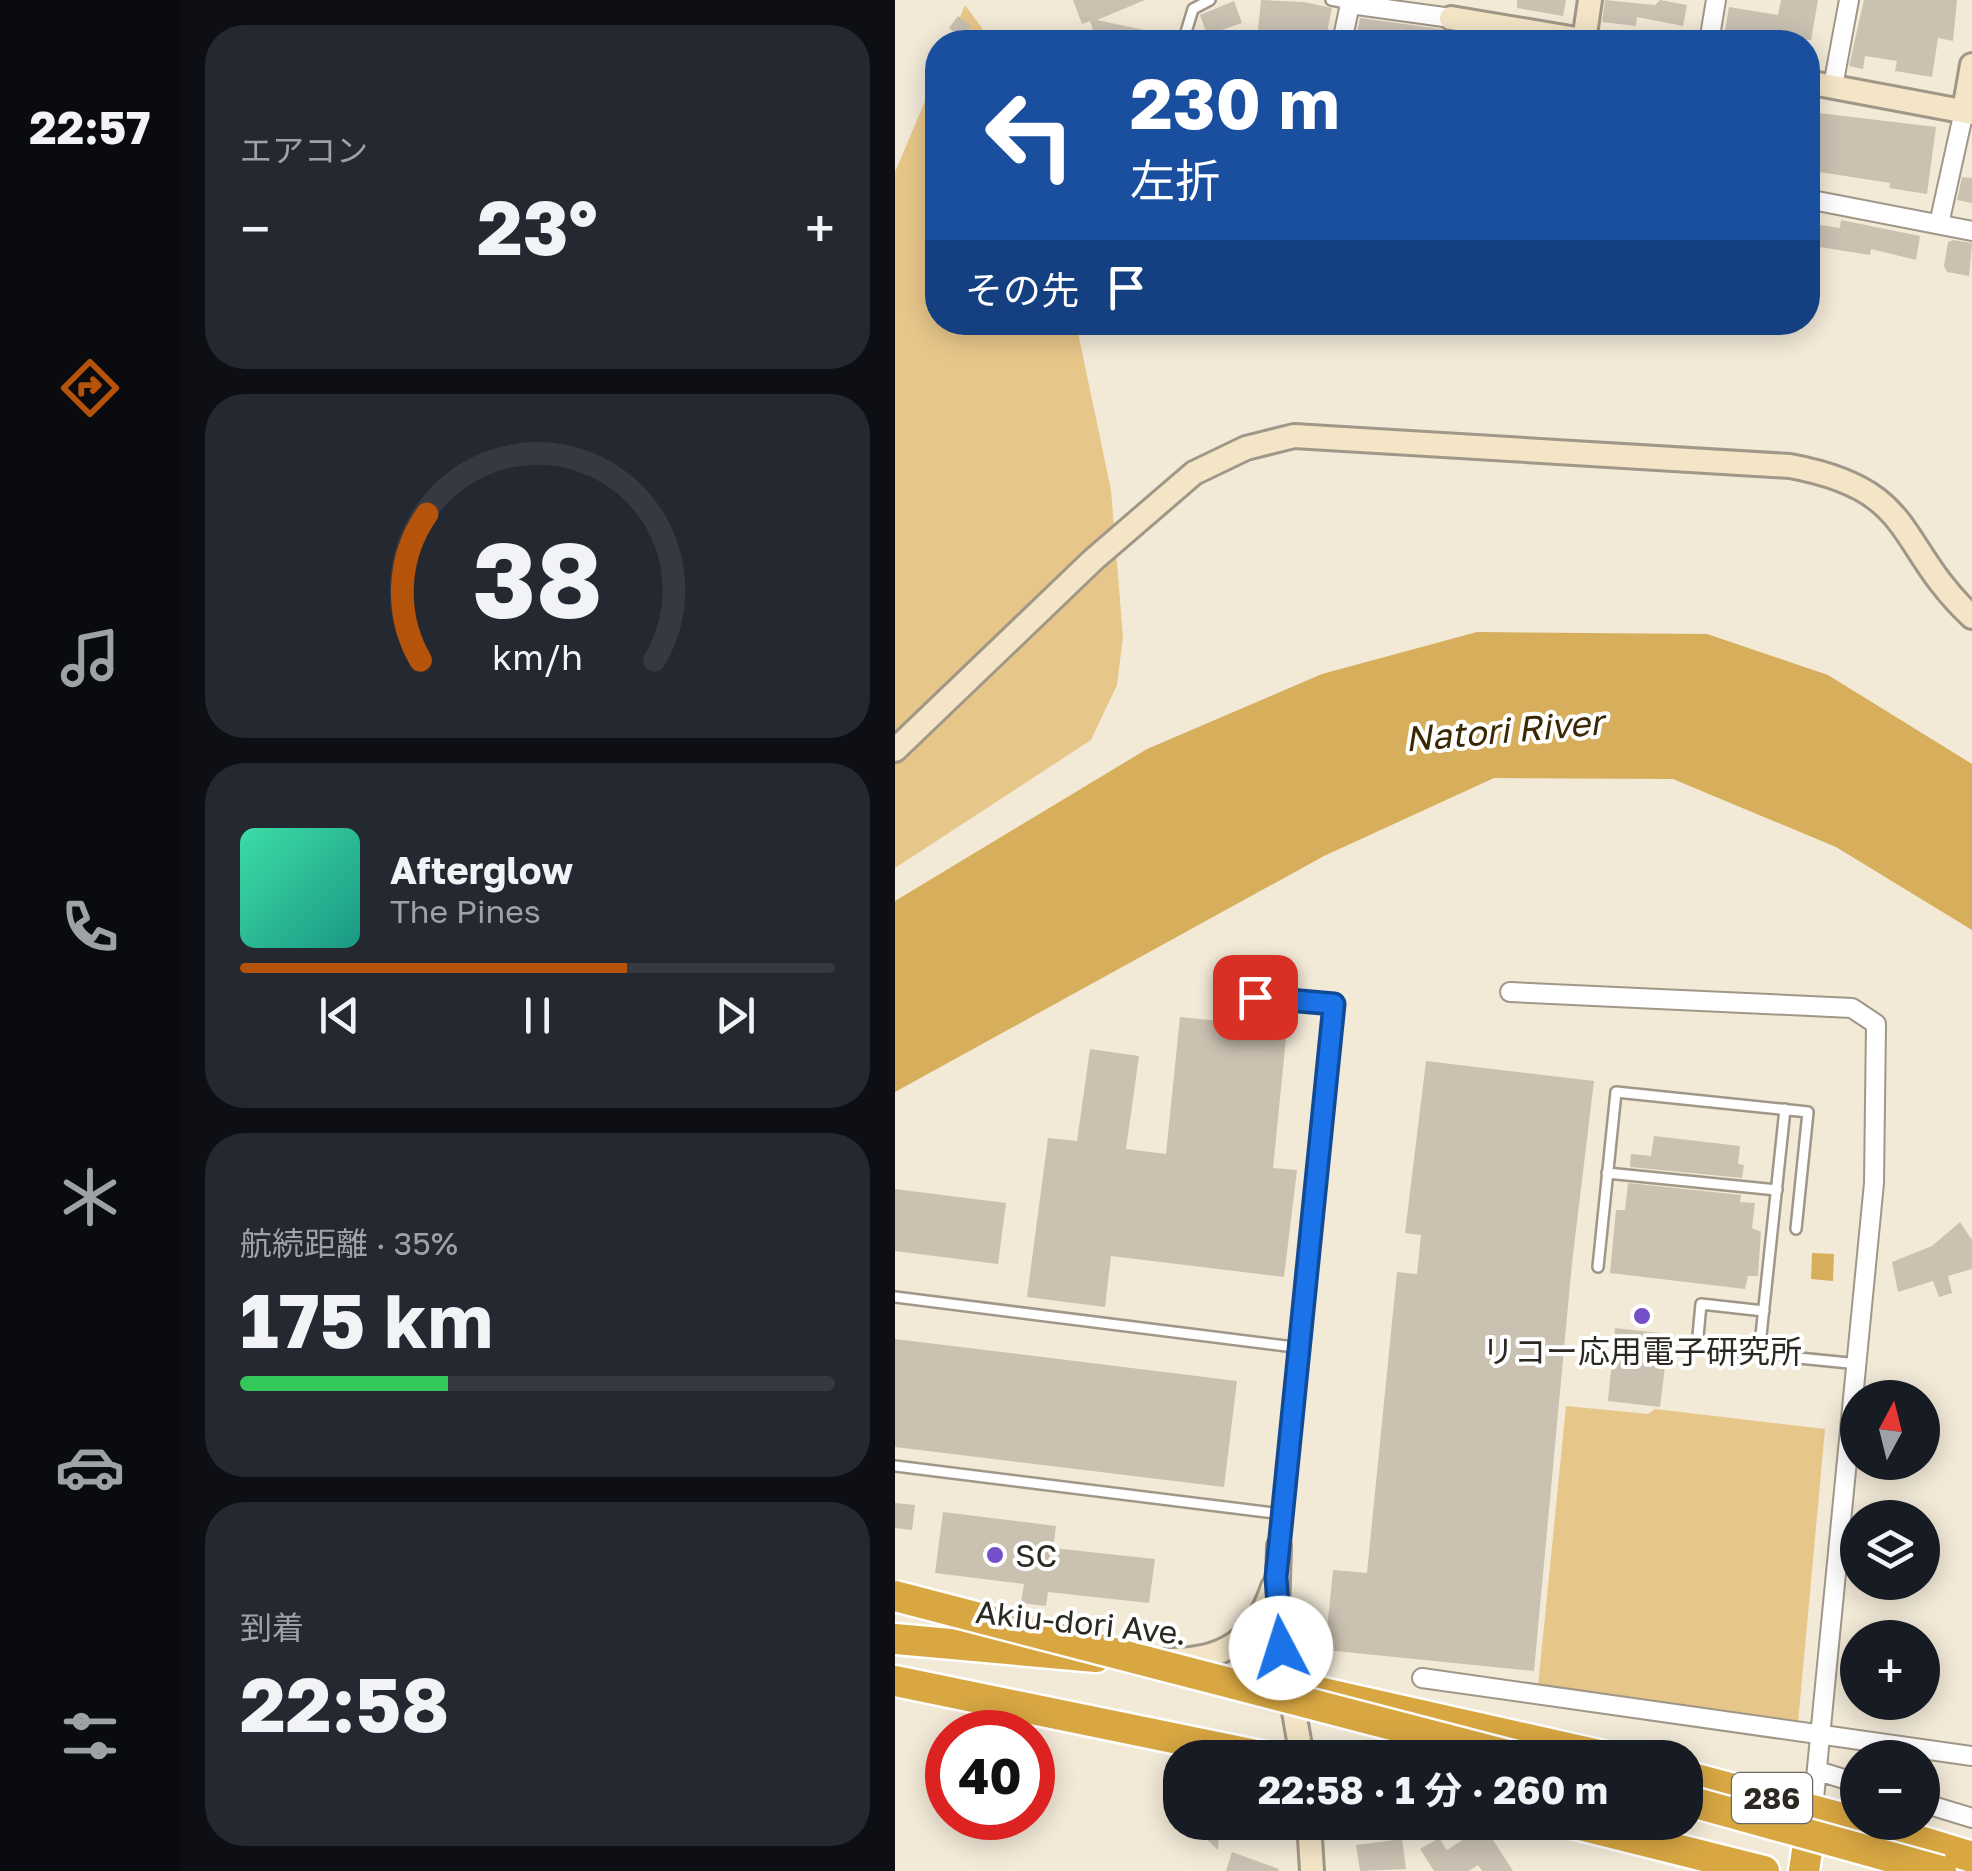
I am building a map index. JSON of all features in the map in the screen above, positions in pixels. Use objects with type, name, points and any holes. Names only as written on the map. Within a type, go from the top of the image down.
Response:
[{"type":"highway","points":[[895,1596],[1450,1740]]},
{"type":"highway","name":"Akiu-dori Ave.","points":[[895,1639],[1118,1658],[1288,1683],[1534,1740]]},
{"type":"highway","points":[[895,1681],[1183,1740]]},
{"type":"highway","name":"286","points":[[1703,1780],[1840,1816]]},
{"type":"highway","points":[[1703,1805],[1941,1871]]},
{"type":"highway","points":[[1804,1871],[1813,1808]]},
{"type":"highway","name":"286","points":[[1640,1840],[1764,1871]]},
{"type":"highway","name":"286","points":[[1917,1840],[1972,1857]]},
{"type":"street","points":[[1590,30],[1591,0]]},
{"type":"street","points":[[1711,30],[1717,0]]},
{"type":"street","points":[[1833,86],[1849,0]]},
{"type":"street","points":[[1345,30],[1351,4],[1453,9],[1540,30]]},
{"type":"street","points":[[1939,224],[1968,112],[1972,65]]},
{"type":"street","points":[[1820,84],[1968,112]]},
{"type":"street","points":[[1820,202],[1972,230]]},
{"type":"street","points":[[895,750],[1093,560],[1194,473],[1246,448],[1294,436],[1771,465],[1835,474],[1872,493],[1908,527],[1943,582],[1972,617]]},
{"type":"street","points":[[1510,992],[1852,1008],[1876,1024],[1874,1183],[1813,1808]]},
{"type":"street","points":[[1279,1546],[1276,1577],[1298,1740]]},
{"type":"street","points":[[1118,1658],[1184,1660],[1228,1651],[1255,1628],[1276,1577]]},
{"type":"street","points":[[1422,1678],[1972,1756]]},
{"type":"street","points":[[1818,1771],[1840,1778]]},
{"type":"street","points":[[1940,1808],[1972,1818]]},
{"type":"street","points":[[1310,1840],[1312,1871]]},
{"type":"lane","points":[[1186,30],[1193,8],[1211,0]]},
{"type":"lane","points":[[1331,0],[1351,4]]},
{"type":"lane","points":[[1255,997],[1334,1004],[1279,1546]]},
{"type":"lane","points":[[1598,1267],[1615,1092],[1808,1112],[1795,1230]]},
{"type":"lane","points":[[1759,1354],[1785,1109]]},
{"type":"lane","points":[[1607,1173],[1777,1190]]},
{"type":"lane","points":[[895,1297],[1302,1348]]},
{"type":"lane","points":[[1764,1310],[1701,1304],[1697,1348],[1859,1364]]},
{"type":"lane","points":[[895,1466],[1283,1514]]},
{"type":"shaded area","points":[[965,5],[983,30],[955,30]]},
{"type":"shaded area","points":[[925,101],[925,335],[1079,335],[1111,490],[1123,637],[1117,685],[1091,740],[895,868],[895,172]]},
{"type":"shaded area","points":[[1566,1406],[1648,1414],[1655,1409],[1825,1429],[1798,1723],[1538,1687]]},
{"type":"water","name":"Natori River","points":[[1477,632],[1707,634],[1828,675],[1972,764],[1972,930],[1836,847],[1673,779],[1494,778],[1324,856],[895,1092],[895,901],[1147,749],[1322,674]]},
{"type":"water","points":[[1812,1253],[1834,1254],[1833,1281],[1811,1279]]},
{"type":"building","points":[[1073,0],[1145,0],[1097,20],[1144,30],[1093,30],[1090,21],[1082,24]]},
{"type":"building","points":[[1261,0],[1332,8],[1327,30],[1258,30]]},
{"type":"building","points":[[1517,0],[1566,0],[1563,16],[1517,8]]},
{"type":"building","points":[[1605,0],[1655,5],[1660,0],[1687,5],[1683,26],[1637,17],[1636,26],[1602,22]]},
{"type":"building","points":[[1781,0],[1818,0],[1813,30],[1725,30],[1729,7],[1778,15]]},
{"type":"building","points":[[1864,0],[1957,0],[1953,41],[1938,38],[1932,77],[1895,71],[1897,61],[1865,56],[1863,69],[1849,66]]},
{"type":"building","points":[[1234,1],[1242,23],[1222,30],[1205,30],[1200,15]]},
{"type":"building","points":[[958,16],[971,26],[968,30],[949,28]]},
{"type":"building","points":[[1360,18],[1445,30],[1358,30]]},
{"type":"building","points":[[1820,113],[1936,127],[1927,194],[1889,188],[1890,183],[1820,172]]},
{"type":"building","points":[[1962,177],[1972,178],[1972,203],[1957,200]]},
{"type":"building","points":[[1841,220],[1920,236],[1916,260],[1871,249],[1870,255],[1820,247],[1820,225],[1840,228]]},
{"type":"building","points":[[1948,242],[1972,243],[1969,276],[1947,272],[1944,266]]},
{"type":"building","points":[[1180,1017],[1287,1028],[1273,1168],[1297,1170],[1284,1277],[1111,1256],[1105,1307],[1027,1297],[1048,1138],[1077,1141],[1090,1049],[1139,1056],[1126,1149],[1166,1154]]},
{"type":"building","points":[[1426,1061],[1594,1081],[1572,1263],[1534,1671],[1325,1650],[1333,1570],[1367,1573],[1397,1272],[1417,1274],[1421,1235],[1405,1233]]},
{"type":"building","points":[[1654,1136],[1740,1146],[1738,1164],[1744,1165],[1742,1178],[1630,1167],[1631,1154],[1651,1156]]},
{"type":"building","points":[[1628,1183],[1741,1195],[1740,1202],[1755,1203],[1752,1228],[1761,1232],[1758,1276],[1748,1276],[1745,1289],[1610,1273],[1616,1210],[1625,1210]]},
{"type":"building","points":[[895,1189],[1006,1203],[998,1264],[895,1251]]},
{"type":"building","points":[[1960,1222],[1972,1240],[1972,1269],[1948,1276],[1952,1293],[1939,1297],[1933,1281],[1898,1292],[1892,1262],[1932,1246]]},
{"type":"building","points":[[1615,1328],[1669,1334],[1660,1407],[1608,1401]]},
{"type":"building","points":[[895,1339],[1237,1381],[1224,1487],[895,1447]]},
{"type":"building","points":[[895,1503],[915,1505],[912,1530],[895,1528]]},
{"type":"building","points":[[943,1512],[1056,1526],[1053,1548],[1155,1559],[1149,1603],[1048,1592],[1046,1606],[1021,1603],[1024,1584],[935,1573]]},
{"type":"building","points":[[1402,1840],[1406,1869],[1360,1871],[1356,1845]]},
{"type":"building","points":[[1440,1840],[1447,1850],[1462,1840],[1493,1840],[1513,1871],[1482,1871],[1478,1865],[1469,1871],[1434,1871],[1420,1849]]},
{"type":"building","points":[[1232,1852],[1279,1869],[1226,1871]]},
{"type":"place","name":"リコー応用電子研究所","points":[[1642,1316]]},
{"type":"place","name":"SC","points":[[995,1555]]},
{"type":"route","points":[[1255,997],[1334,1004],[1276,1577],[1281,1648]]}]
